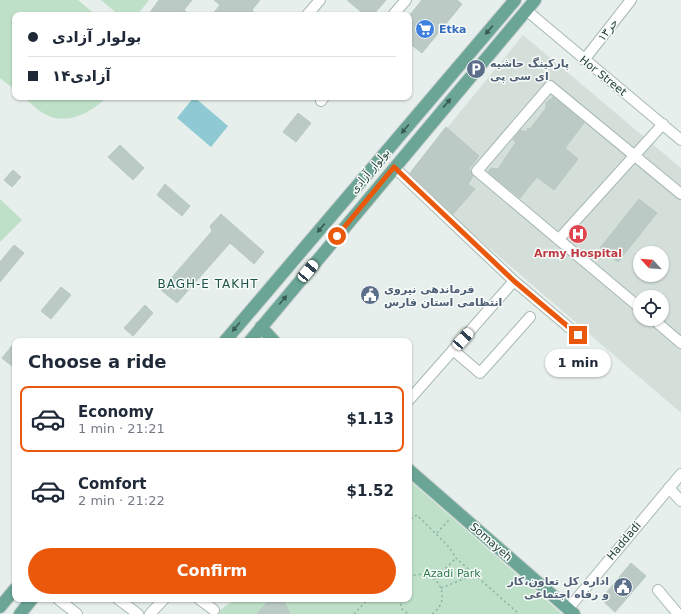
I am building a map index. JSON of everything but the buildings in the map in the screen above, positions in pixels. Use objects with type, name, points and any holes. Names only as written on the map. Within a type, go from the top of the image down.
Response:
[{"type":"main road","name":"بولوار آزادی","points":[[228,338],[514,0]]},
{"type":"main road","points":[[514,0],[526,10]]},
{"type":"main road","name":"بولوار آزادی","points":[[252,338],[535,0]]},
{"type":"main road","points":[[261,327],[271,338]]},
{"type":"main road","name":"Somayeh","points":[[412,473],[571,611]]},
{"type":"main road","points":[[0,607],[12,593]]},
{"type":"main road","points":[[20,614],[30,602]]},
{"type":"street","points":[[310,12],[320,0]]},
{"type":"street","points":[[396,12],[406,0]]},
{"type":"street","name":"حر۱۳","points":[[584,60],[631,0]]},
{"type":"street","name":"Hor Street","points":[[526,10],[681,140]]},
{"type":"street","points":[[633,302],[560,239],[477,171],[550,86],[681,194]]},
{"type":"street","points":[[560,239],[662,124]]},
{"type":"street","points":[[394,167],[514,281],[578,335]]},
{"type":"street","points":[[412,397],[514,281]]},
{"type":"street","points":[[453,350],[480,373],[530,317]]},
{"type":"street","points":[[661,326],[681,343]]},
{"type":"street","name":"Haddadi","points":[[571,611],[681,474]]},
{"type":"street","points":[[670,488],[681,501]]},
{"type":"street","points":[[658,590],[678,614]]},
{"type":"street","points":[[62,602],[77,614]]},
{"type":"street","points":[[122,602],[138,614]]},
{"type":"street","points":[[150,614],[161,602]]},
{"type":"street","points":[[203,602],[214,610]]},
{"type":"path","points":[[436,533],[457,511]]},
{"type":"path","points":[[412,518],[418,515],[449,547],[456,558],[519,614]]},
{"type":"path","points":[[435,579],[456,558]]},
{"type":"path","points":[[412,575],[424,574],[435,579],[441,588],[442,600],[440,606],[432,614]]},
{"type":"path","points":[[441,588],[474,575]]},
{"type":"path","points":[[354,614],[365,602]]},
{"type":"path","points":[[400,602],[402,609],[408,614]]},
{"type":"shaded area","name":"Army Hospital","points":[[523,35],[681,168],[681,413],[407,177]]},
{"type":"green space","points":[[0,0],[78,0],[92,12],[12,12],[12,88],[0,78]]},
{"type":"green space","points":[[101,0],[149,0],[139,12],[115,12]]},
{"type":"green space","points":[[26,100],[104,100],[86,113],[69,118],[60,119],[51,117],[38,110]]},
{"type":"green space","points":[[0,199],[22,220],[0,242]]},
{"type":"green space","name":"Azadi Park","points":[[412,483],[562,614],[215,614],[231,602],[412,602]]},
{"type":"water","points":[[192,100],[198,100],[228,126],[211,147],[177,118]]},
{"type":"place","name":"Etka","points":[[425,29]]},
{"type":"place","name":"پارکینگ حاشیه ای سی پی","points":[[476,69]]},
{"type":"place","name":"Army Hospital","points":[[578,234]]},
{"type":"place","name":"فرماندهی نیروی انتظامی استان فارس","points":[[370,295]]},
{"type":"place","name":"اداره کل تعاون،کار و رفاه اجتماعی","points":[[623,587]]},
{"type":"district","name":"BAGH-E TAKHT","points":[[208,284]]},
{"type":"route","points":[[337,236],[394,167],[514,281],[578,335]]}]
